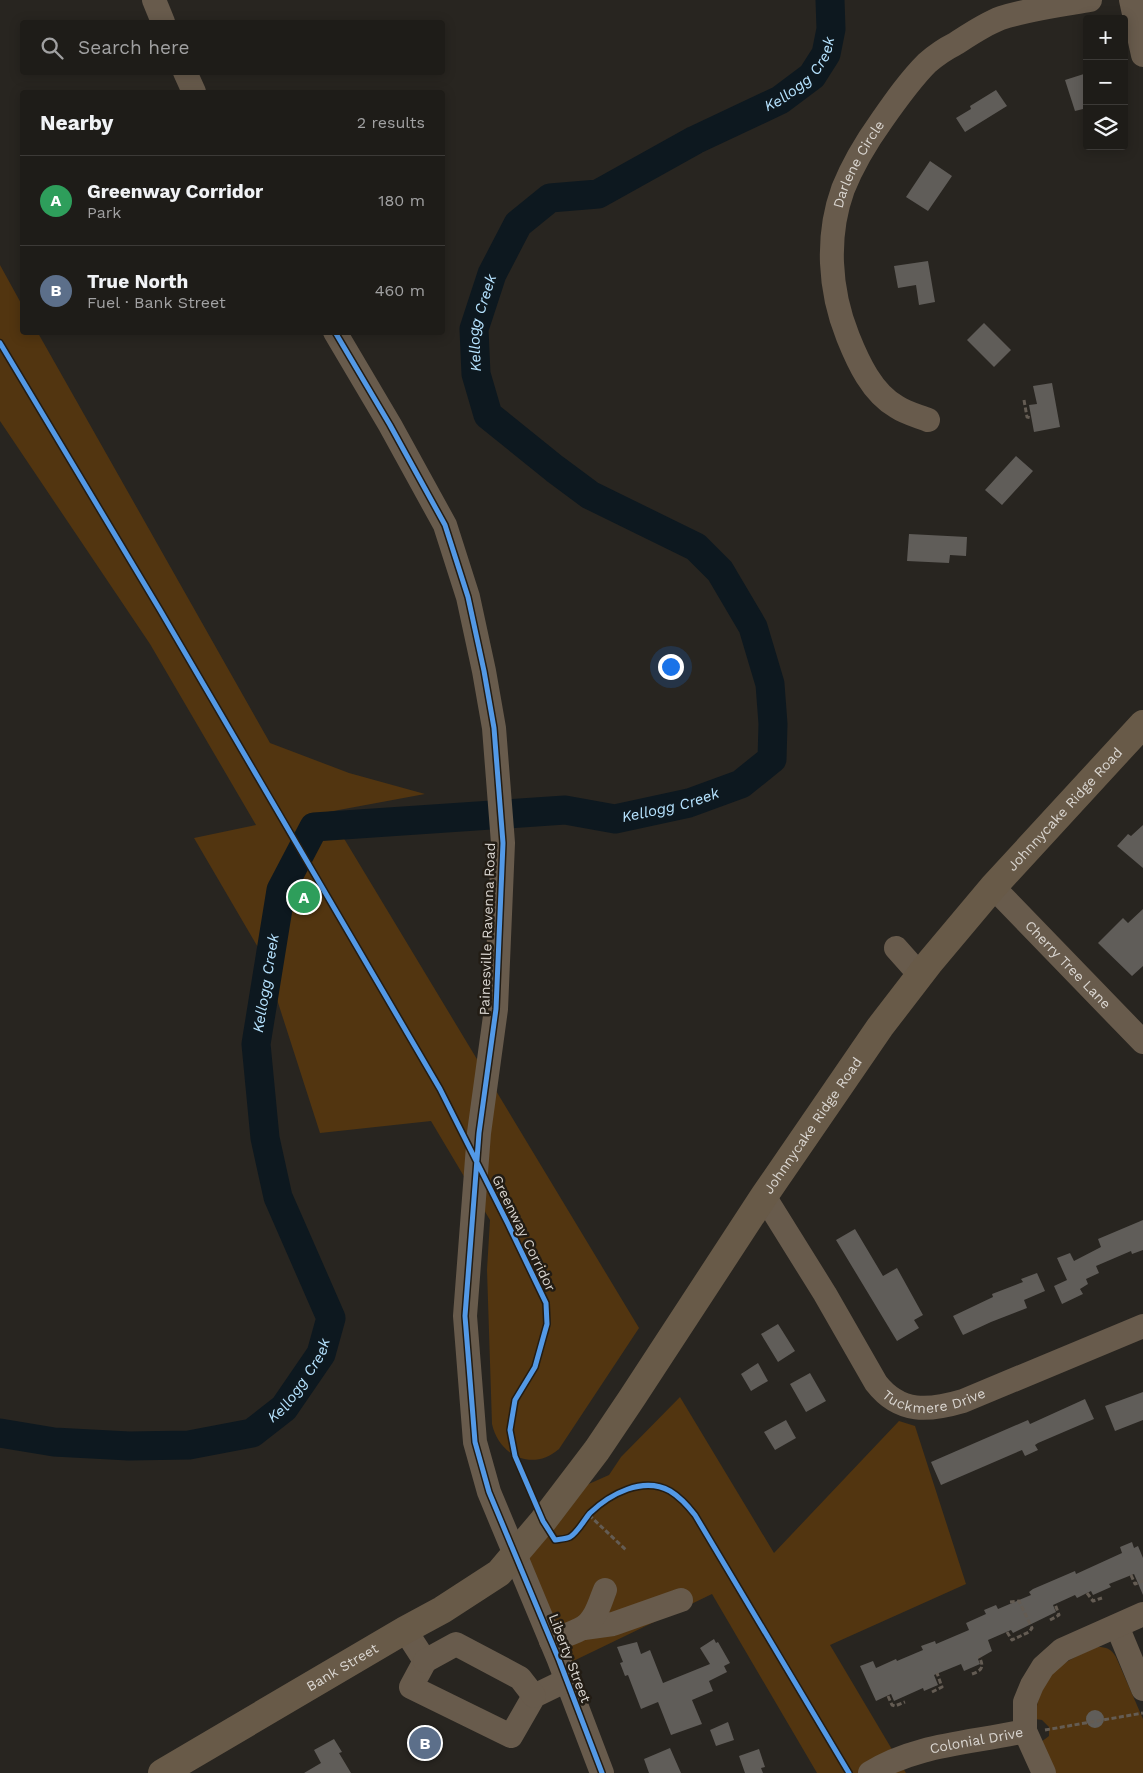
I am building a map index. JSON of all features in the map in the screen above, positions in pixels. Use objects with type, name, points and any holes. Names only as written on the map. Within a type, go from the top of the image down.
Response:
[{"type":"main road","name":"Johnnycake Ridge Road","points":[[516,1552],[543,1521],[597,1450],[764,1196],[880,1027],[920,975],[993,887],[1143,724]]},
{"type":"main road","name":"Bank Street","points":[[162,1773],[442,1610],[499,1573],[516,1552]]},
{"type":"street","points":[[154,0],[162,20]]},
{"type":"street","name":"Darlene Circle","points":[[928,420],[896,407],[878,392],[865,374],[844,328],[834,289],[832,246],[837,210],[843,189],[857,159],[874,131],[897,98],[927,63],[965,37],[999,19],[1029,11],[1090,0]]},
{"type":"street","points":[[1131,0],[1143,55]]},
{"type":"street","points":[[186,75],[193,90]]},
{"type":"street","name":"Painesville Ravenna Road","points":[[337,335],[390,425],[445,525],[468,597],[494,728],[503,843],[496,1009],[479,1133],[465,1316],[475,1442],[489,1492],[516,1552]]},
{"type":"street","name":"Cherry Tree Lane","points":[[993,887],[1143,1042]]},
{"type":"street","points":[[896,948],[920,975]]},
{"type":"street","name":"Tuckmere Drive","points":[[764,1196],[825,1294],[876,1383],[885,1395],[900,1404],[920,1408],[944,1407],[963,1401],[1143,1326]]},
{"type":"street","name":"Liberty Street","points":[[516,1552],[602,1773]]},
{"type":"street","points":[[584,1628],[594,1617],[605,1590]]},
{"type":"street","points":[[551,1640],[584,1628],[613,1624],[681,1600]]},
{"type":"street","name":"Colonial Drive","points":[[873,1771],[900,1758],[927,1749],[1031,1732],[1025,1702],[1032,1685],[1043,1667],[1062,1650],[1143,1614]]},
{"type":"street","points":[[1117,1626],[1143,1689]]},
{"type":"street","points":[[405,1630],[425,1661]]},
{"type":"street","points":[[534,1696],[520,1678],[456,1644],[425,1661],[411,1687],[511,1736],[534,1696],[567,1680]]},
{"type":"street","points":[[1031,1732],[1044,1773]]},
{"type":"path","points":[[1024,400],[1027,417],[1032,418]]},
{"type":"path","points":[[583,1522],[594,1510]]},
{"type":"path","points":[[589,1515],[626,1550]]},
{"type":"path","points":[[1131,1575],[1135,1584],[1143,1581]]},
{"type":"path","points":[[1088,1593],[1093,1601],[1102,1598]]},
{"type":"path","points":[[1007,1632],[1012,1640],[1032,1628],[1019,1601],[1010,1602]]},
{"type":"path","points":[[1050,1620],[1059,1615],[1055,1604]]},
{"type":"path","points":[[972,1674],[981,1671],[983,1668],[979,1656]]},
{"type":"path","points":[[932,1692],[942,1686],[937,1673]]},
{"type":"path","points":[[888,1696],[892,1705],[895,1706],[905,1702]]},
{"type":"path","points":[[1031,1732],[1143,1713]]},
{"type":"shaded area","points":[[0,265],[20,301],[20,335],[39,335],[270,743],[349,773],[425,794],[328,812],[639,1328],[559,1449],[549,1456],[528,1460],[509,1452],[502,1445],[492,1424],[487,1270],[490,1220],[431,1121],[320,1133],[263,956],[194,838],[256,825],[150,644],[0,421]]},
{"type":"shaded area","points":[[680,1397],[774,1553],[899,1421],[915,1426],[966,1584],[830,1645],[906,1773],[817,1773],[712,1594],[563,1666],[527,1563],[548,1502],[609,1475],[621,1457]]},
{"type":"shaded area","points":[[1097,1647],[1108,1649],[1116,1657],[1143,1719],[1143,1773],[1055,1773],[1041,1742],[1049,1736],[1049,1727],[1042,1720],[1035,1719],[1041,1691],[1047,1680],[1062,1665]]},
{"type":"building","points":[[1083,74],[1083,109],[1075,111],[1065,80]]},
{"type":"building","points":[[996,90],[1007,106],[965,132],[956,118],[971,109],[970,106]]},
{"type":"building","points":[[930,161],[952,176],[928,211],[906,197]]},
{"type":"building","points":[[928,261],[935,302],[919,305],[916,285],[898,288],[894,266]]},
{"type":"building","points":[[984,323],[1011,350],[994,367],[967,340]]},
{"type":"building","points":[[1052,383],[1060,427],[1034,432],[1029,405],[1037,404],[1033,386]]},
{"type":"building","points":[[1016,456],[1033,471],[1002,505],[985,490]]},
{"type":"building","points":[[909,534],[967,537],[966,556],[950,555],[949,563],[907,561]]},
{"type":"building","points":[[1143,825],[1143,868],[1117,846],[1128,834],[1131,836]]},
{"type":"building","points":[[1143,909],[1143,966],[1132,976],[1098,943],[1123,918],[1128,923]]},
{"type":"building","points":[[1143,1220],[1143,1250],[1132,1254],[1131,1251],[1096,1266],[1099,1273],[1086,1279],[1088,1284],[1080,1289],[1083,1294],[1062,1304],[1054,1286],[1067,1280],[1057,1258],[1070,1253],[1074,1261],[1101,1247],[1098,1239]]},
{"type":"building","points":[[855,1229],[883,1276],[897,1268],[923,1315],[914,1320],[919,1328],[897,1341],[836,1240]]},
{"type":"building","points":[[1037,1273],[1045,1291],[1024,1300],[1027,1308],[963,1335],[953,1316],[993,1297],[992,1294],[1023,1282],[1021,1279]]},
{"type":"building","points":[[778,1324],[795,1351],[778,1362],[761,1334]]},
{"type":"building","points":[[758,1363],[768,1381],[751,1391],[741,1374]]},
{"type":"building","points":[[810,1373],[826,1401],[806,1412],[790,1384]]},
{"type":"building","points":[[1143,1392],[1143,1420],[1115,1431],[1105,1406]]},
{"type":"building","points":[[1085,1399],[1094,1419],[1038,1443],[1035,1445],[1038,1450],[1025,1456],[1022,1450],[941,1485],[931,1462],[1028,1420],[1030,1424]]},
{"type":"building","points":[[786,1420],[796,1438],[775,1450],[764,1432]]},
{"type":"building","points":[[1132,1542],[1134,1548],[1138,1546],[1143,1558],[1143,1595],[1134,1574],[1109,1584],[1111,1587],[1093,1595],[1091,1591],[1077,1598],[1075,1595],[1053,1605],[1056,1612],[1013,1633],[1011,1630],[988,1640],[992,1651],[978,1659],[980,1664],[964,1671],[961,1664],[934,1675],[938,1685],[924,1691],[923,1688],[894,1701],[891,1694],[876,1701],[860,1666],[873,1661],[876,1668],[923,1650],[921,1646],[935,1641],[936,1644],[969,1630],[966,1623],[986,1614],[984,1610],[996,1605],[998,1609],[1031,1595],[1029,1592],[1033,1589],[1075,1571],[1076,1574],[1122,1553],[1120,1547]]},
{"type":"building","points":[[714,1639],[716,1643],[718,1642],[730,1663],[724,1666],[727,1672],[709,1681],[713,1691],[692,1700],[702,1724],[671,1735],[658,1702],[641,1709],[628,1675],[625,1676],[620,1663],[623,1662],[617,1647],[637,1642],[641,1654],[650,1650],[663,1683],[710,1664],[700,1648]]},
{"type":"building","points":[[1095,1710],[1101,1713],[1104,1719],[1101,1725],[1095,1728],[1089,1725],[1086,1719],[1089,1713]]},
{"type":"building","points":[[728,1722],[734,1740],[716,1746],[710,1730]]},
{"type":"building","points":[[334,1739],[342,1752],[339,1753],[351,1773],[304,1773],[321,1763],[314,1750]]},
{"type":"building","points":[[670,1748],[681,1773],[649,1773],[644,1759]]},
{"type":"building","points":[[759,1749],[765,1767],[761,1768],[763,1773],[745,1773],[739,1756]]},
{"type":"waterway","name":"Kellogg Creek","points":[[0,1433],[54,1442],[129,1446],[189,1445],[252,1433],[284,1408],[321,1354],[331,1318],[278,1197],[265,1138],[256,1044],[281,890],[314,827],[565,810],[615,819],[689,803],[741,784],[772,759],[773,724],[770,684],[753,627],[720,571],[696,547],[590,495],[488,415],[476,374],[474,329],[492,274],[518,224],[550,198],[598,194],[695,140],[780,100],[812,76],[826,54],[831,29],[830,0]]},
{"type":"cycle path","points":[[337,335],[390,425],[445,525],[468,597],[484,671],[494,728],[503,843],[496,1009],[479,1133],[465,1316],[475,1442],[489,1492],[559,1660],[602,1773]]},
{"type":"cycle path","name":"Greenway Corridor","points":[[0,343],[160,610],[440,1089],[546,1303],[547,1324],[535,1367],[515,1400],[510,1430],[515,1456],[543,1521],[555,1540],[565,1539],[573,1535],[598,1506],[627,1489],[649,1485],[660,1487],[677,1496],[695,1515],[849,1773]]},
{"type":"place","name":"Greenway Corridor","points":[[304,897]]},
{"type":"place","name":"True North","points":[[425,1743]]}]
